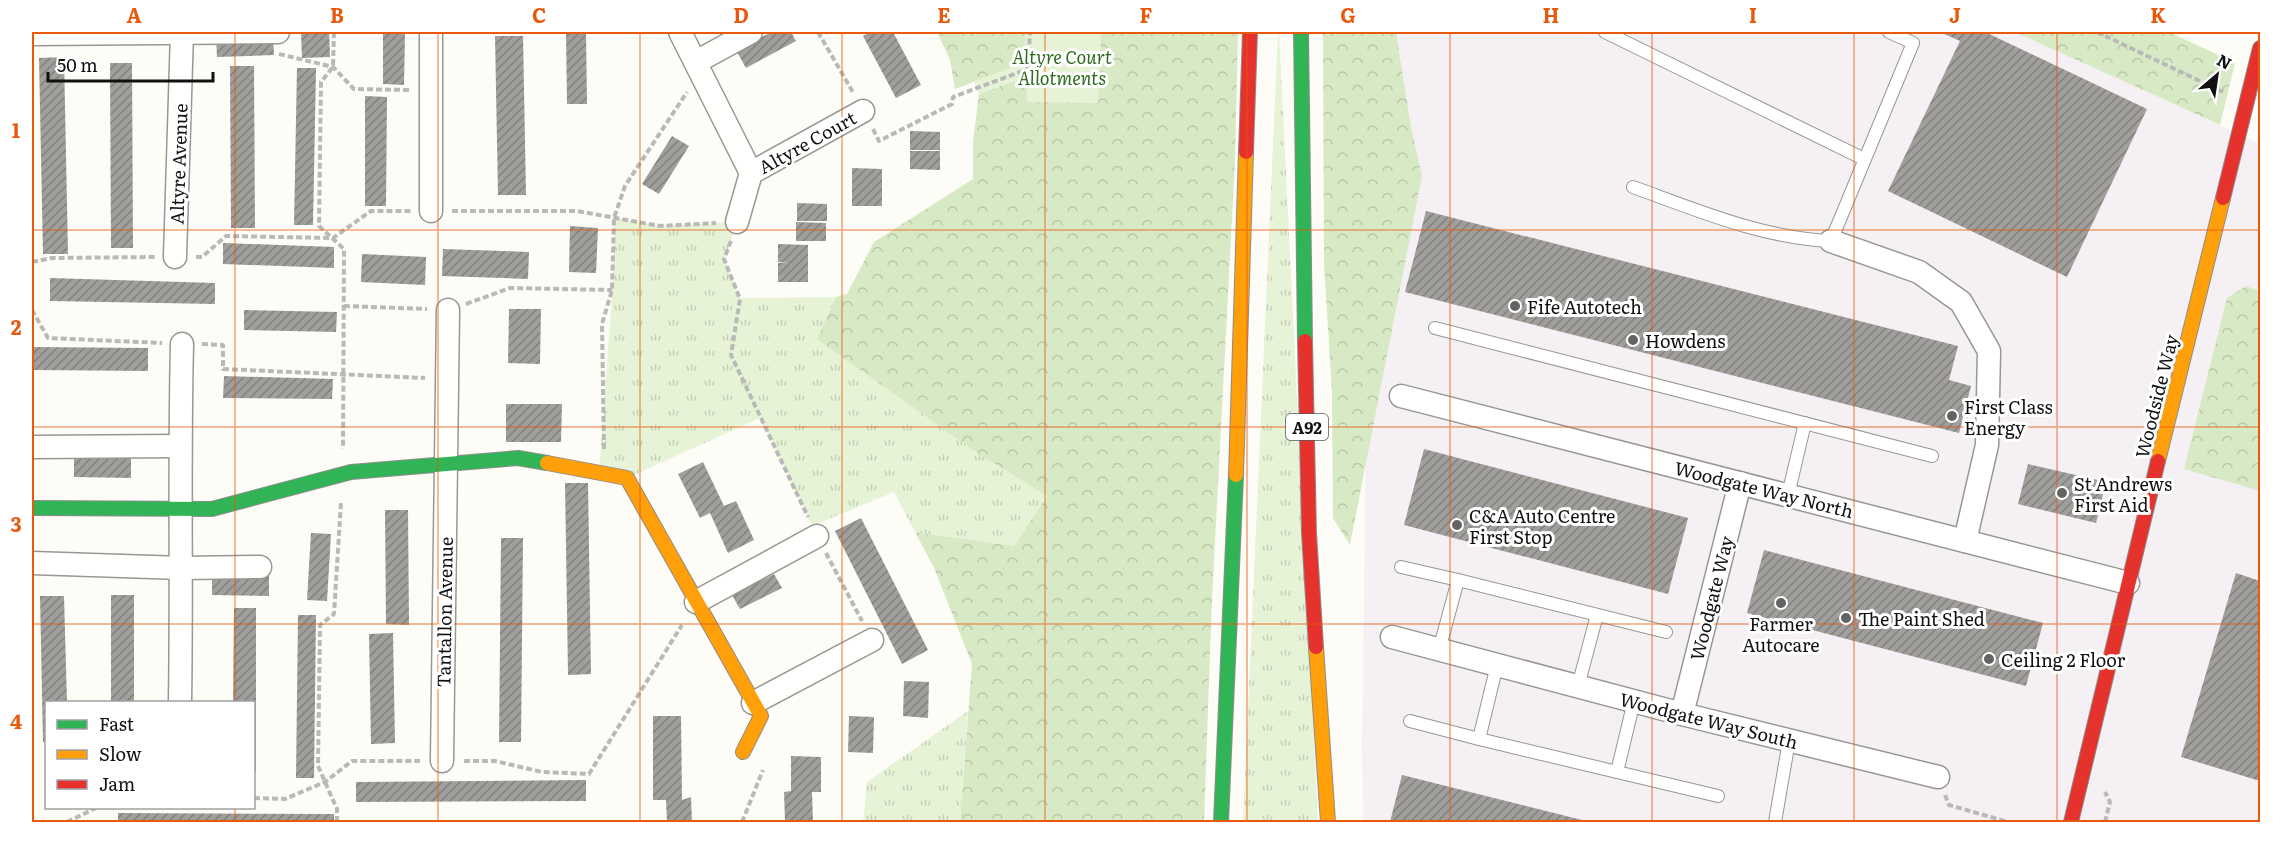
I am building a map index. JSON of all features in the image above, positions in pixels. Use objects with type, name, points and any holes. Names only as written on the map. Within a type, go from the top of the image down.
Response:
[{"type":"main road","points":[[1221,822],[1235,512],[1250,32]]},
{"type":"main road","name":"A92","points":[[1301,32],[1309,533],[1328,822]]},
{"type":"main road","name":"Woodside Way","points":[[2076,821],[2128,583],[2260,48]]},
{"type":"main road","points":[[32,508],[212,509],[343,474],[518,458],[627,478],[761,716],[743,752]]},
{"type":"street","points":[[32,34],[278,32]]},
{"type":"street","points":[[431,32],[431,211]]},
{"type":"street","name":"Altyre Court","points":[[680,32],[751,173],[737,222]]},
{"type":"street","points":[[698,67],[751,32]]},
{"type":"street","name":"Altyre Avenue","points":[[175,257],[182,33]]},
{"type":"street","name":"Altyre Court","points":[[751,173],[863,111]]},
{"type":"street","points":[[1831,241],[1919,272],[1960,302],[1989,351],[1987,445],[1965,541]]},
{"type":"street","name":"Tantallon Avenue","points":[[442,761],[448,310]]},
{"type":"street","points":[[180,701],[182,344]]},
{"type":"street","name":"Woodgate Way North","points":[[1401,396],[2128,583]]},
{"type":"street","points":[[32,447],[180,446]]},
{"type":"street","name":"Woodgate Way","points":[[1682,714],[1740,483]]},
{"type":"street","points":[[696,602],[817,536]]},
{"type":"street","points":[[32,563],[182,568],[260,567]]},
{"type":"street","name":"Woodgate Way South","points":[[1392,637],[1682,714],[1938,777]]},
{"type":"street","points":[[753,703],[872,640]]},
{"type":"lane","points":[[1605,32],[1864,159]]},
{"type":"lane","points":[[1633,187],[1728,222],[1801,240],[1831,241],[1913,43],[1889,32]]},
{"type":"lane","points":[[1435,328],[1932,456]]},
{"type":"lane","points":[[1788,495],[1805,423]]},
{"type":"lane","points":[[1401,567],[1666,632]]},
{"type":"lane","points":[[1439,650],[1458,580]]},
{"type":"lane","points":[[1578,686],[1597,615]]},
{"type":"lane","points":[[1479,739],[1497,665]]},
{"type":"lane","points":[[1617,772],[1634,701]]},
{"type":"lane","points":[[1410,721],[1719,796]]},
{"type":"lane","points":[[1774,822],[1789,741]]},
{"type":"path","points":[[278,32],[279,55],[333,67],[354,89],[431,90]]},
{"type":"path","points":[[334,32],[333,67],[321,82],[319,226],[344,249],[343,474],[334,614],[320,625],[318,766],[337,809],[337,822]]},
{"type":"path","points":[[818,32],[879,141],[952,104],[953,97],[1028,69],[1030,32]]},
{"type":"path","points":[[2097,32],[2228,94]]},
{"type":"path","points":[[604,474],[602,324],[612,290],[614,218],[625,186],[698,67]]},
{"type":"path","points":[[32,262],[52,258],[202,257],[226,236],[333,238],[371,211],[577,211],[660,226],[737,222],[724,259],[740,298],[731,355],[817,536],[872,640]]},
{"type":"path","points":[[344,306],[448,310],[510,288],[612,290]]},
{"type":"path","points":[[32,310],[48,338],[223,345],[223,369],[447,378]]},
{"type":"path","points":[[255,798],[285,799],[325,782],[352,761],[495,760],[542,772],[589,774],[696,602]]},
{"type":"path","points":[[742,822],[764,767],[743,752]]},
{"type":"path","points":[[1938,777],[1949,805],[2008,822]]},
{"type":"path","points":[[67,822],[92,809]]},
{"type":"shaded area","points":[[1396,32],[2016,32],[2260,144],[2260,822],[1363,822],[1366,447],[1422,176],[1411,127]]},
{"type":"green space","points":[[937,32],[1026,32],[1025,63],[955,89],[950,60]]},
{"type":"green space","name":"Altyre Court Allotments","points":[[1026,32],[1101,32],[1098,103],[1027,102],[1027,76],[979,94],[974,81],[1025,63]]},
{"type":"green space","points":[[1101,32],[1238,32],[1235,161],[1212,600],[1204,822],[960,822],[972,664],[934,568],[915,532],[1014,546],[1047,496],[973,450],[817,339],[836,297],[847,294],[874,242],[973,179],[973,142],[979,94],[1028,76],[1097,103]]},
{"type":"green space","points":[[1279,32],[1318,822],[1243,822]]},
{"type":"green space","points":[[1323,32],[1396,32],[1411,127],[1422,176],[1350,545],[1333,518],[1332,392],[1324,264]]},
{"type":"green space","points":[[2015,32],[2169,32],[2235,63],[2220,125]]},
{"type":"green space","points":[[614,218],[660,226],[737,222],[725,259],[740,298],[836,297],[818,339],[1047,496],[1014,546],[915,532],[894,492],[812,526],[760,418],[627,478],[599,473],[612,296]]},
{"type":"green space","points":[[2246,286],[2260,291],[2260,491],[2184,469],[2227,298]]},
{"type":"green space","points":[[968,711],[960,822],[863,822],[867,782]]},
{"type":"building","points":[[301,32],[329,32],[330,57],[302,58]]},
{"type":"building","points":[[383,32],[405,32],[404,85],[383,84]]},
{"type":"building","points":[[566,32],[586,32],[587,104],[567,104]]},
{"type":"building","points":[[772,32],[791,32],[796,41],[746,68],[736,50]]},
{"type":"building","points":[[871,32],[893,32],[921,85],[896,98],[863,36]]},
{"type":"building","points":[[1940,32],[1985,32],[2147,109],[2067,277],[1888,191],[1960,41]]},
{"type":"building","points":[[273,35],[274,55],[217,57],[216,37]]},
{"type":"building","points":[[495,36],[523,36],[526,195],[498,195]]},
{"type":"building","points":[[64,57],[68,254],[43,254],[39,58]]},
{"type":"building","points":[[110,63],[132,63],[133,248],[111,248]]},
{"type":"building","points":[[230,66],[254,66],[255,228],[231,228]]},
{"type":"building","points":[[297,68],[316,68],[313,225],[294,225]]},
{"type":"building","points":[[365,96],[387,97],[386,206],[365,206]]},
{"type":"building","points":[[910,131],[940,132],[940,150],[910,150]]},
{"type":"building","points":[[672,136],[689,146],[659,194],[642,184]]},
{"type":"building","points":[[910,151],[940,151],[940,170],[910,169]]},
{"type":"building","points":[[852,168],[882,169],[882,206],[852,206]]},
{"type":"building","points":[[797,203],[827,204],[827,221],[797,221]]},
{"type":"building","points":[[1426,211],[1958,346],[1949,380],[1971,386],[1959,433],[1405,292]]},
{"type":"building","points":[[796,222],[826,223],[826,241],[796,241]]},
{"type":"building","points":[[570,226],[598,228],[596,273],[569,272]]},
{"type":"building","points":[[223,243],[334,247],[334,268],[223,264]]},
{"type":"building","points":[[778,244],[808,245],[808,282],[778,282],[778,263],[788,263],[778,262]]},
{"type":"building","points":[[443,249],[529,252],[528,279],[442,276]]},
{"type":"building","points":[[362,254],[426,257],[425,285],[361,282]]},
{"type":"building","points":[[50,278],[215,283],[215,304],[50,301]]},
{"type":"building","points":[[509,309],[541,309],[540,364],[508,363]]},
{"type":"building","points":[[244,310],[337,312],[336,332],[244,330]]},
{"type":"building","points":[[32,347],[148,348],[148,371],[32,370]]},
{"type":"building","points":[[224,376],[333,379],[332,399],[223,398]]},
{"type":"building","points":[[506,404],[562,404],[561,442],[506,442]]},
{"type":"building","points":[[1424,449],[1688,518],[1668,594],[1404,525]]},
{"type":"building","points":[[74,457],[131,458],[131,478],[74,477]]},
{"type":"building","points":[[703,462],[724,506],[736,501],[754,540],[728,553],[710,513],[700,518],[678,474]]},
{"type":"building","name":"St Andrews First Aid","points":[[2028,464],[2106,482],[2096,523],[2018,504]]},
{"type":"building","points":[[565,483],[588,483],[591,674],[568,675]]},
{"type":"building","points":[[385,510],[408,510],[409,625],[386,624]]},
{"type":"building","points":[[861,518],[928,650],[902,664],[835,531]]},
{"type":"building","points":[[311,533],[331,534],[327,601],[307,600]]},
{"type":"building","points":[[501,538],[523,538],[521,742],[499,742]]},
{"type":"building","points":[[1764,550],[2043,623],[2026,686],[1747,613]]},
{"type":"building","points":[[2236,573],[2260,581],[2260,781],[2181,757]]},
{"type":"building","points":[[774,574],[782,588],[740,609],[732,595]]},
{"type":"building","points":[[212,575],[269,576],[269,596],[212,595]]},
{"type":"building","points":[[111,595],[134,595],[134,701],[111,701]]},
{"type":"building","points":[[40,596],[64,596],[67,701],[45,701],[45,742],[43,742]]},
{"type":"building","points":[[234,608],[256,608],[256,772],[255,701],[233,701]]},
{"type":"building","points":[[298,615],[316,615],[314,778],[296,778]]},
{"type":"building","points":[[393,633],[395,743],[371,744],[369,634]]},
{"type":"building","points":[[904,681],[929,682],[928,718],[903,716]]},
{"type":"building","points":[[653,716],[681,716],[682,800],[691,797],[692,822],[667,822],[666,800],[653,800]]},
{"type":"building","points":[[849,716],[874,717],[873,753],[848,752]]},
{"type":"building","points":[[791,756],[821,757],[821,792],[812,792],[813,822],[785,822],[784,792],[791,791]]},
{"type":"building","points":[[1402,775],[1590,822],[1390,822]]},
{"type":"building","points":[[586,780],[586,801],[356,802],[356,782]]},
{"type":"building","points":[[118,813],[334,814],[334,822],[118,822]]},
{"type":"traffic: fast","points":[[1301,32],[1305,341]]},
{"type":"traffic: fast","points":[[32,508],[212,509],[351,472],[518,458],[547,463]]},
{"type":"traffic: fast","points":[[1221,822],[1236,475]]},
{"type":"traffic: slow","points":[[1236,475],[1246,152]]},
{"type":"traffic: slow","points":[[2158,461],[2223,198]]},
{"type":"traffic: slow","points":[[547,463],[627,478],[761,716],[743,752]]},
{"type":"traffic: slow","points":[[1316,647],[1328,822]]},
{"type":"traffic: jam","points":[[1246,152],[1250,32]]},
{"type":"traffic: jam","points":[[2223,198],[2260,48]]},
{"type":"traffic: jam","points":[[1305,341],[1309,533],[1316,647]]},
{"type":"traffic: jam","points":[[2071,822],[2158,461]]},
{"type":"place","name":"Fife Autotech","points":[[1515,306]]},
{"type":"place","name":"Howdens","points":[[1633,340]]},
{"type":"place","name":"First Class Energy","points":[[1952,416]]},
{"type":"place","name":"St Andrews First Aid","points":[[2062,493]]},
{"type":"place","name":"C&A Auto Centre First Stop","points":[[1457,525]]},
{"type":"place","name":"Farmer Autocare","points":[[1781,603]]},
{"type":"place","name":"The Paint Shed","points":[[1846,618]]},
{"type":"place","name":"Ceiling 2 Floor","points":[[1989,659]]}]
